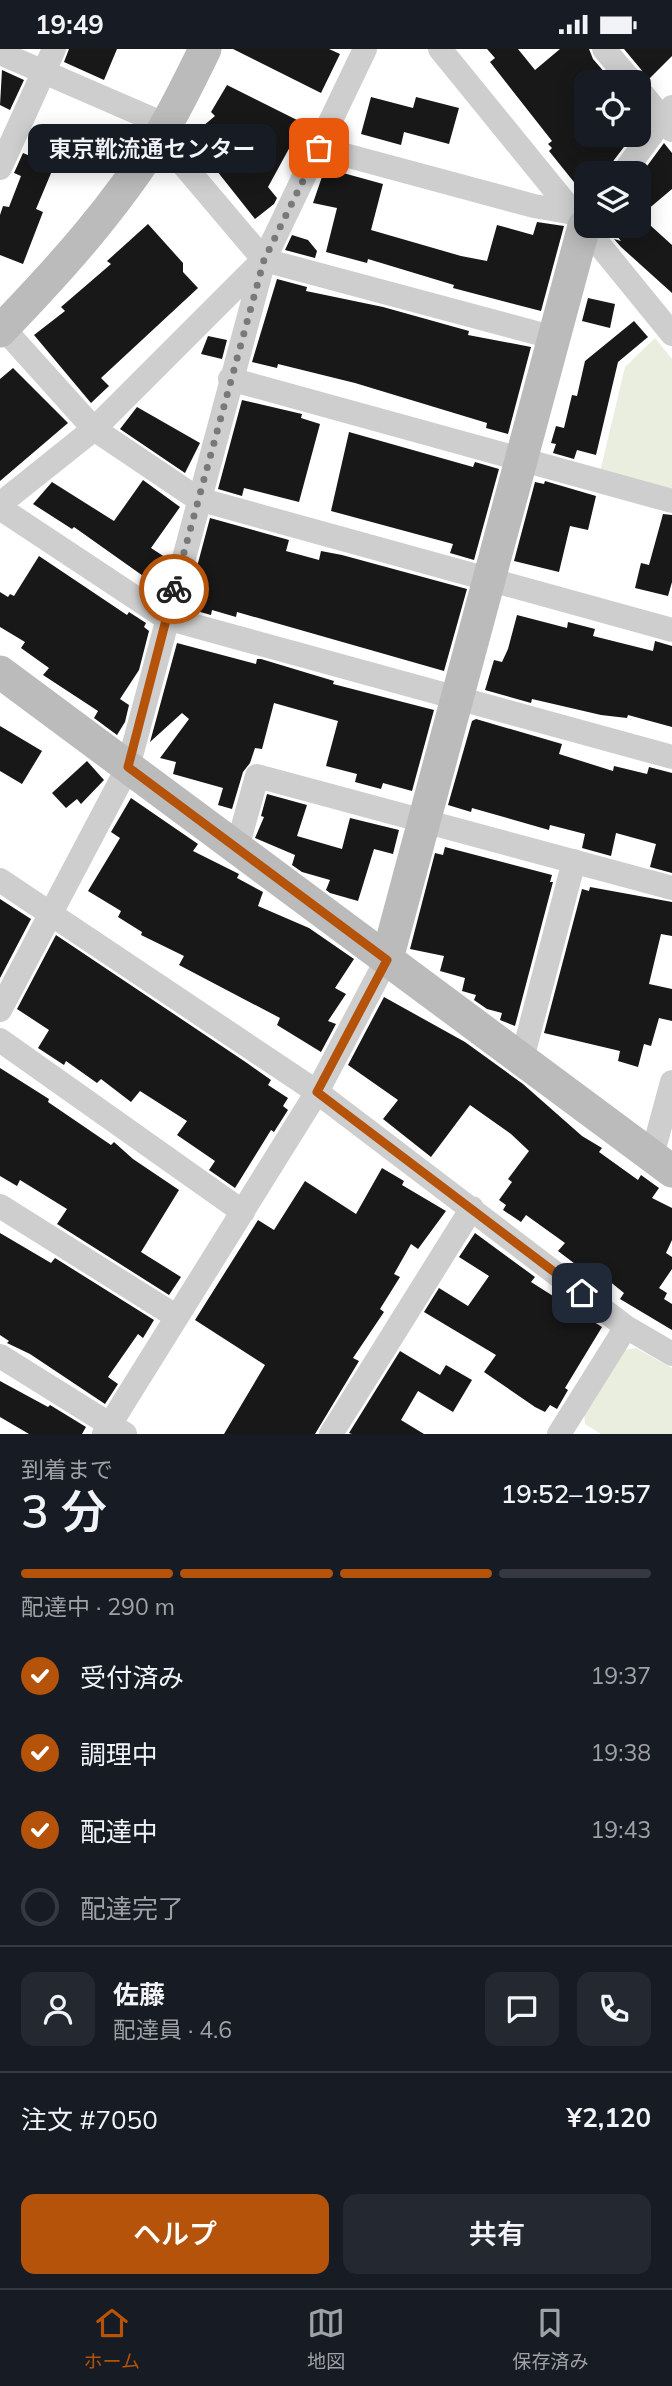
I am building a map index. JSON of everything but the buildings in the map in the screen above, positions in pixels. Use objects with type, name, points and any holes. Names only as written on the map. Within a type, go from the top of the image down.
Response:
[{"type":"street","points":[[0,168],[54,49]]},
{"type":"street","points":[[205,49],[162,131],[89,235],[1,330],[94,429],[198,499],[489,582],[672,630]]},
{"type":"street","points":[[0,1010],[128,767],[264,260],[366,49]]},
{"type":"street","points":[[440,49],[574,211]]},
{"type":"street","points":[[604,49],[622,70]]},
{"type":"street","points":[[0,53],[162,131],[264,260],[555,338]]},
{"type":"street","points":[[633,161],[669,119],[651,102]]},
{"type":"street","points":[[319,148],[574,218]]},
{"type":"street","points":[[0,1356],[113,1431],[177,1317],[317,1092],[387,960],[555,338],[578,238]]},
{"type":"street","points":[[596,238],[672,334]]},
{"type":"street","points":[[264,260],[94,429],[0,506],[166,618],[672,757]]},
{"type":"street","points":[[230,379],[672,502]]},
{"type":"street","points":[[0,672],[662,1164],[672,1082]]},
{"type":"street","points":[[237,848],[257,776],[672,888]]},
{"type":"street","points":[[522,1059],[574,861]]},
{"type":"street","points":[[0,880],[317,1092],[626,1327],[672,1355]]},
{"type":"street","points":[[0,1040],[243,1212]]},
{"type":"street","points":[[0,1206],[177,1317]]},
{"type":"street","points":[[331,1434],[472,1208]]},
{"type":"street","points":[[568,1431],[626,1327]]},
{"type":"shaded area","points":[[655,338],[672,359],[672,491],[600,472],[625,367]]},
{"type":"shaded area","points":[[636,1348],[672,1368],[672,1434],[601,1434],[585,1424],[584,1413],[625,1350]]},
{"type":"way so far","points":[[174,589],[264,260],[319,148]]},
{"type":"place","name":"東京靴流通センター","points":[[319,148]]},
{"type":"route","points":[[174,589],[128,767],[387,960],[317,1092],[582,1293]]}]
